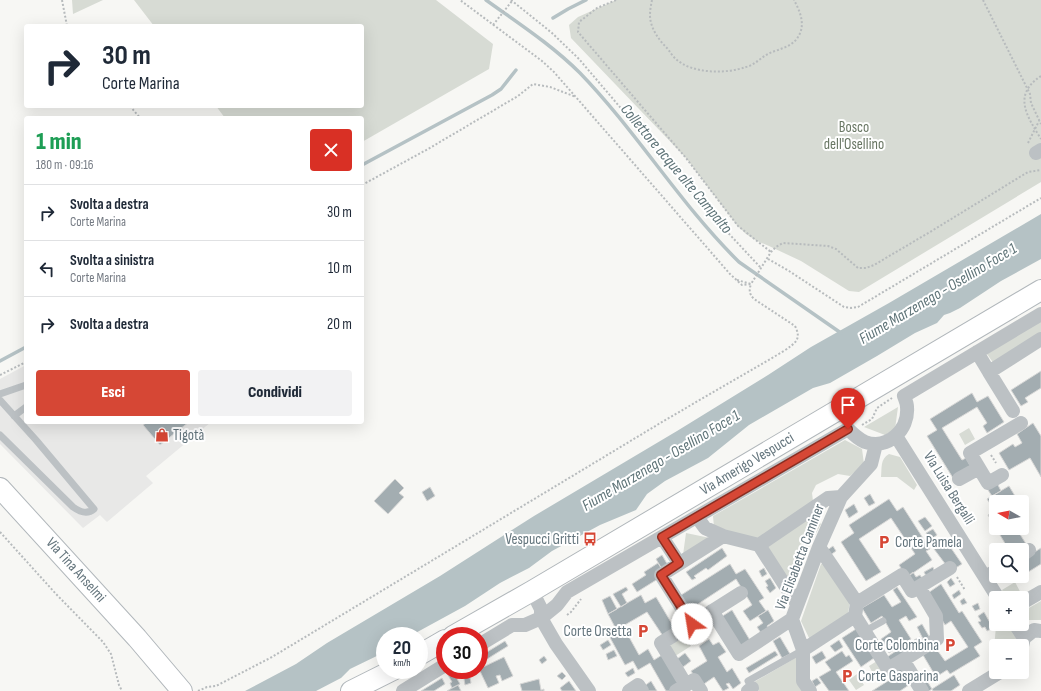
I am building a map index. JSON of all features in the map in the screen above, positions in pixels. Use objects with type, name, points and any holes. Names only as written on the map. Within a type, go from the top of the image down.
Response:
[{"type":"main road","name":"Via Amerigo Vespucci","points":[[469,627],[1041,290]]},
{"type":"main road","name":"Via Tina Anselmi","points":[[0,488],[138,638],[150,654]]},
{"type":"main road","points":[[150,654],[170,691]]},
{"type":"main road","points":[[150,654],[182,691]]},
{"type":"main road","points":[[351,691],[376,679]]},
{"type":"main road","points":[[360,691],[378,679]]},
{"type":"street","points":[[488,640],[512,625],[525,625],[541,618],[557,605],[567,592],[850,430],[856,437],[865,442],[876,444],[887,442],[896,436],[903,428],[907,417],[907,406],[904,396],[1041,314]]},
{"type":"street","points":[[989,372],[1041,339]]},
{"type":"street","points":[[977,352],[1013,411]]},
{"type":"street","points":[[922,360],[935,377]]},
{"type":"street","points":[[1002,475],[988,483],[969,452],[1021,423]]},
{"type":"street","name":"Via Luisa Bergalli","points":[[896,436],[989,571]]},
{"type":"street","name":"Via Elisabetta Caminer","points":[[810,691],[803,681],[803,650],[792,619],[819,547],[841,497],[871,464],[876,444]]},
{"type":"street","points":[[959,479],[979,468]]},
{"type":"street","points":[[759,545],[828,498],[841,497]]},
{"type":"street","points":[[697,517],[705,528],[723,536],[759,545],[797,604]]},
{"type":"street","points":[[692,624],[661,575],[723,536]]},
{"type":"street","points":[[662,537],[679,563]]},
{"type":"street","points":[[803,650],[856,609],[902,575],[916,589],[936,616],[937,639],[888,669],[865,631],[856,609],[819,547]]},
{"type":"street","points":[[916,589],[950,568]]},
{"type":"street","points":[[532,591],[541,609],[541,618],[556,644],[589,691]]},
{"type":"street","points":[[1029,599],[1041,592]]},
{"type":"street","points":[[701,691],[694,680],[681,688],[661,643],[741,593]]},
{"type":"street","points":[[712,611],[739,654],[792,619]]},
{"type":"street","points":[[1026,639],[1034,630],[1041,631]]},
{"type":"street","points":[[903,660],[922,691]]},
{"type":"street","points":[[403,691],[436,671]]},
{"type":"street","points":[[968,691],[989,679]]},
{"type":"street","points":[[629,691],[638,685],[642,691]]},
{"type":"lane","points":[[0,394],[24,386]]},
{"type":"lane","points":[[0,400],[94,509],[91,512],[84,513],[73,507],[0,435]]},
{"type":"lane","points":[[14,416],[24,408]]},
{"type":"lane","points":[[865,631],[883,621]]},
{"type":"lane","points":[[751,690],[748,681],[803,650]]},
{"type":"path","points":[[62,0],[67,24]]},
{"type":"path","points":[[460,0],[542,60],[577,97],[730,274],[742,285],[751,284]]},
{"type":"path","points":[[493,25],[511,0],[552,33],[580,59],[717,221],[761,268]]},
{"type":"path","points":[[616,0],[597,8],[579,22],[578,32],[686,158],[738,226],[771,252]]},
{"type":"path","points":[[652,0],[650,15],[654,31],[675,59],[699,70],[715,72],[746,67],[763,57],[789,46],[798,38],[803,23],[794,0]]},
{"type":"path","points":[[983,0],[1030,94],[1031,103],[1041,124]]},
{"type":"path","points":[[1041,76],[1030,85],[1026,92],[1024,107],[1026,114],[1041,139]]},
{"type":"path","points":[[364,183],[428,149],[518,96],[533,84],[550,87],[577,97]]},
{"type":"path","points":[[132,108],[138,116]]},
{"type":"path","points":[[1035,149],[1039,121]]},
{"type":"path","points":[[198,691],[207,687],[216,686],[272,657],[667,419],[792,346],[799,337],[795,326],[754,299],[750,295],[749,290],[751,284],[771,252],[776,247],[783,243],[828,246],[836,249],[858,268],[866,268],[874,265],[930,232],[1028,172],[1041,170]]},
{"type":"path","points":[[768,259],[789,270],[844,307],[858,307],[1041,198]]},
{"type":"path","points":[[0,376],[24,363]]},
{"type":"path","points":[[850,430],[872,419],[877,408],[901,392],[904,396]]},
{"type":"path","points":[[985,444],[1002,475]]},
{"type":"path","points":[[0,532],[56,594],[103,642],[111,654],[122,691]]},
{"type":"shaded area","points":[[24,366],[24,424],[209,424],[146,476],[153,483],[107,522],[100,515],[83,528],[0,444],[0,379]]},
{"type":"green space","points":[[72,0],[103,0],[73,14]]},
{"type":"green space","points":[[134,0],[436,0],[493,44],[489,69],[364,141],[364,116],[224,116],[218,108],[364,108],[364,24],[152,24]]},
{"type":"green space","name":"Bosco dell'Osellino","points":[[616,0],[1041,0],[1041,182],[859,292],[849,291],[801,261],[757,241],[746,234],[736,224],[686,158],[571,38],[569,25],[578,17]]},
{"type":"green space","points":[[1041,320],[1041,335],[994,364],[987,354]]},
{"type":"green space","points":[[898,407],[895,429],[885,435],[864,427]]},
{"type":"green space","points":[[969,428],[975,439],[965,445],[959,434]]},
{"type":"green space","points":[[845,440],[862,449],[864,464],[850,476],[838,474],[816,485],[812,493],[813,501],[758,539],[714,527],[713,516]]},
{"type":"green space","points":[[889,454],[900,457],[917,485],[914,490],[897,477],[881,477],[884,458]]},
{"type":"green space","points":[[815,513],[816,519],[821,524],[809,547],[797,579],[788,583],[767,546]]},
{"type":"green space","points":[[686,533],[710,538],[683,555]]},
{"type":"green space","points":[[821,564],[826,564],[850,601],[848,614],[810,640],[801,621]]},
{"type":"green space","points":[[1016,583],[1020,591],[1002,591]]},
{"type":"green space","points":[[1041,601],[1041,620],[1029,620],[1029,608]]},
{"type":"green space","points":[[713,618],[715,620],[686,638],[691,646],[672,658],[666,647]]},
{"type":"green space","points":[[996,631],[1013,631],[1018,639],[995,639]]},
{"type":"green space","points":[[799,656],[804,691],[759,691],[754,682]]},
{"type":"green space","points":[[877,661],[884,672],[875,677],[869,666]]},
{"type":"green space","points":[[857,674],[864,685],[856,690],[849,680]]},
{"type":"water","name":"Fiume Marzenego - Osellino Foce 1","points":[[1041,214],[1041,259],[1001,281],[960,308],[944,315],[937,323],[915,333],[830,383],[813,388],[749,425],[708,458],[665,481],[647,494],[636,510],[600,525],[552,551],[529,568],[500,583],[465,606],[426,627],[376,627],[376,656],[350,669],[341,678],[316,691],[245,691],[296,664],[327,643],[440,576],[534,516],[677,431],[811,347]]},
{"type":"building","points":[[1041,371],[1041,388],[1025,398],[1028,402],[1021,406],[1011,390]]},
{"type":"building","points":[[972,393],[977,402],[988,396],[1004,422],[987,433],[983,426],[987,423],[977,407],[942,428],[962,460],[966,458],[971,467],[953,478],[927,436],[937,430],[930,419]]},
{"type":"building","points":[[1033,423],[1041,436],[1041,477],[1030,458],[1009,470],[999,453],[1013,444],[1015,447],[1022,443],[1017,434]]},
{"type":"building","name":"Tigotà","points":[[144,424],[186,424],[160,445],[143,425]]},
{"type":"building","points":[[395,479],[404,488],[399,493],[404,497],[388,514],[374,501]]},
{"type":"building","points":[[996,481],[1001,491],[991,495],[986,487]]},
{"type":"building","points":[[1009,486],[1014,495],[994,495]]},
{"type":"building","points":[[430,487],[435,496],[427,501],[422,492]]},
{"type":"building","points":[[870,494],[875,503],[869,506],[864,498]]},
{"type":"building","points":[[889,499],[897,511],[903,507],[930,549],[926,551],[932,560],[907,577],[899,565],[915,554],[891,518],[859,539],[881,572],[866,581],[841,542],[854,533],[849,525]]},
{"type":"building","points":[[854,504],[858,512],[849,518],[845,510]]},
{"type":"building","points":[[925,517],[932,526],[925,531],[918,521]]},
{"type":"building","points":[[933,529],[937,535],[930,540],[926,533]]},
{"type":"building","points":[[1000,535],[1020,535],[1025,543],[1005,543]]},
{"type":"building","points":[[941,538],[949,549],[951,548],[962,564],[954,569],[946,565],[931,545]]},
{"type":"building","points":[[833,546],[836,551],[829,556],[826,551]]},
{"type":"building","points":[[722,548],[727,556],[708,570],[706,568],[694,576],[696,578],[692,580],[686,572]]},
{"type":"building","points":[[1041,548],[1041,564],[1029,572],[1029,556]]},
{"type":"building","points":[[662,555],[669,567],[663,571],[656,559]]},
{"type":"building","points":[[658,563],[663,571],[661,577],[637,592],[632,584],[646,575],[644,572]]},
{"type":"building","points":[[730,564],[736,574],[745,569],[764,598],[759,601],[766,611],[750,621],[743,611],[752,605],[736,579],[698,604],[700,607],[688,615],[678,597]]},
{"type":"building","points":[[933,567],[935,573],[927,578],[924,572]]},
{"type":"building","points":[[764,568],[767,574],[762,577],[759,571]]},
{"type":"building","points":[[913,572],[916,577],[920,575],[923,580],[913,587],[907,577]]},
{"type":"building","points":[[770,578],[776,588],[770,593],[766,587],[768,586],[765,581]]},
{"type":"building","points":[[951,578],[955,584],[950,587],[947,582]]},
{"type":"building","points":[[941,584],[959,613],[962,611],[982,642],[974,647],[980,656],[950,674],[947,670],[936,677],[923,655],[935,647],[945,661],[968,647],[951,621],[945,625],[928,593]]},
{"type":"building","points":[[626,587],[628,590],[622,594],[627,603],[621,607],[613,594]]},
{"type":"building","points":[[897,587],[917,617],[909,621],[906,616],[899,620],[911,639],[889,653],[881,639],[891,632],[882,616],[871,623],[862,608],[884,595],[892,607],[901,602],[893,590]]},
{"type":"building","points":[[959,590],[961,594],[954,599],[952,595]]},
{"type":"building","points":[[641,595],[645,603],[656,597],[675,629],[663,636],[647,612],[623,626],[639,655],[648,649],[654,660],[662,655],[679,685],[669,691],[666,691],[650,663],[638,670],[633,661],[625,665],[608,634],[616,629],[608,614]]},
{"type":"building","points":[[610,596],[617,609],[608,614],[602,600]]},
{"type":"building","points":[[964,598],[967,603],[962,605],[960,601]]},
{"type":"building","points":[[978,603],[980,609],[975,611],[972,606]]},
{"type":"building","points":[[732,610],[751,642],[739,650],[721,617]]},
{"type":"building","points":[[768,610],[774,621],[767,626],[770,631],[763,636],[757,627],[763,623],[758,616]]},
{"type":"building","points":[[984,612],[989,621],[989,630],[987,631],[985,627],[982,628],[978,622],[981,621],[978,616]]},
{"type":"building","points":[[922,624],[930,638],[924,641],[917,627]]},
{"type":"building","points":[[856,629],[874,658],[861,667],[842,638]]},
{"type":"building","points":[[780,637],[790,654],[782,658],[773,641]]},
{"type":"building","points":[[920,637],[924,643],[918,646],[914,640]]},
{"type":"building","points":[[709,639],[713,645],[719,642],[726,652],[718,657],[727,672],[732,668],[741,683],[733,689],[729,683],[726,684],[729,688],[723,691],[714,677],[701,686],[691,671],[707,661],[699,646]]},
{"type":"building","points":[[608,640],[611,645],[603,650],[600,645]]},
{"type":"building","points":[[839,640],[843,647],[835,652],[830,646]]},
{"type":"building","points":[[505,641],[508,646],[488,658],[488,651]]},
{"type":"building","points":[[911,641],[916,647],[889,665],[884,659]]},
{"type":"building","points":[[614,650],[617,656],[608,660],[606,654]]},
{"type":"building","points":[[775,651],[778,655],[749,673],[746,668]]},
{"type":"building","points":[[822,651],[826,658],[816,664],[812,657]]},
{"type":"building","points":[[842,651],[846,657],[849,655],[853,661],[836,672],[849,691],[829,691],[819,677],[831,670],[825,662]]},
{"type":"building","points":[[685,653],[691,661],[683,667],[677,659]]},
{"type":"building","points":[[544,656],[547,660],[542,664],[539,660]]},
{"type":"building","points":[[504,657],[513,676],[502,681],[500,675],[496,676],[499,683],[488,688],[484,679],[488,679],[488,665]]},
{"type":"building","points":[[900,665],[912,683],[900,691],[872,691],[891,679],[887,673]]},
{"type":"building","points":[[633,668],[635,673],[628,677],[625,673]]},
{"type":"building","points":[[562,672],[566,676],[562,680],[557,676]]},
{"type":"building","points":[[954,675],[960,685],[951,691],[933,691],[932,689]]},
{"type":"building","points":[[817,678],[821,683],[815,687],[812,681]]},
{"type":"building","points":[[440,679],[442,679],[445,684],[434,691],[421,691]]},
{"type":"building","points":[[450,679],[457,679],[460,684],[452,688],[450,683],[452,682]]},
{"type":"building","points":[[464,679],[470,679],[471,683],[465,685]]},
{"type":"building","points":[[539,679],[541,690],[544,689],[544,691],[522,691],[520,684]]},
{"type":"building","points":[[569,681],[576,691],[562,691],[560,688]]},
{"type":"building","points":[[651,681],[657,691],[646,691],[643,687]]},
{"type":"building","points":[[927,681],[932,689],[929,691],[922,684]]},
{"type":"building","points":[[458,685],[461,691],[447,691],[452,688]]},
{"type":"waterway","name":"Collettore acque alte Campalto","points":[[486,0],[546,44],[580,73],[621,119],[697,216],[739,262],[841,333]]},
{"type":"waterway","points":[[553,18],[586,0]]},
{"type":"waterway","points":[[364,164],[492,95],[501,89],[516,70]]},
{"type":"waterway","points":[[0,361],[24,348]]},
{"type":"place","name":"Tigotà","points":[[162,435]]},
{"type":"place","name":"Vespucci Gritti","points":[[590,539]]},
{"type":"place","name":"Corte Pamela","points":[[884,542]]},
{"type":"place","name":"Corte Orsetta","points":[[643,631]]},
{"type":"place","name":"Corte Colombina","points":[[950,645]]},
{"type":"place","name":"Corte Gasparina","points":[[847,676]]},
{"type":"route","points":[[692,624],[661,575],[679,563],[662,537],[848,429]]}]
